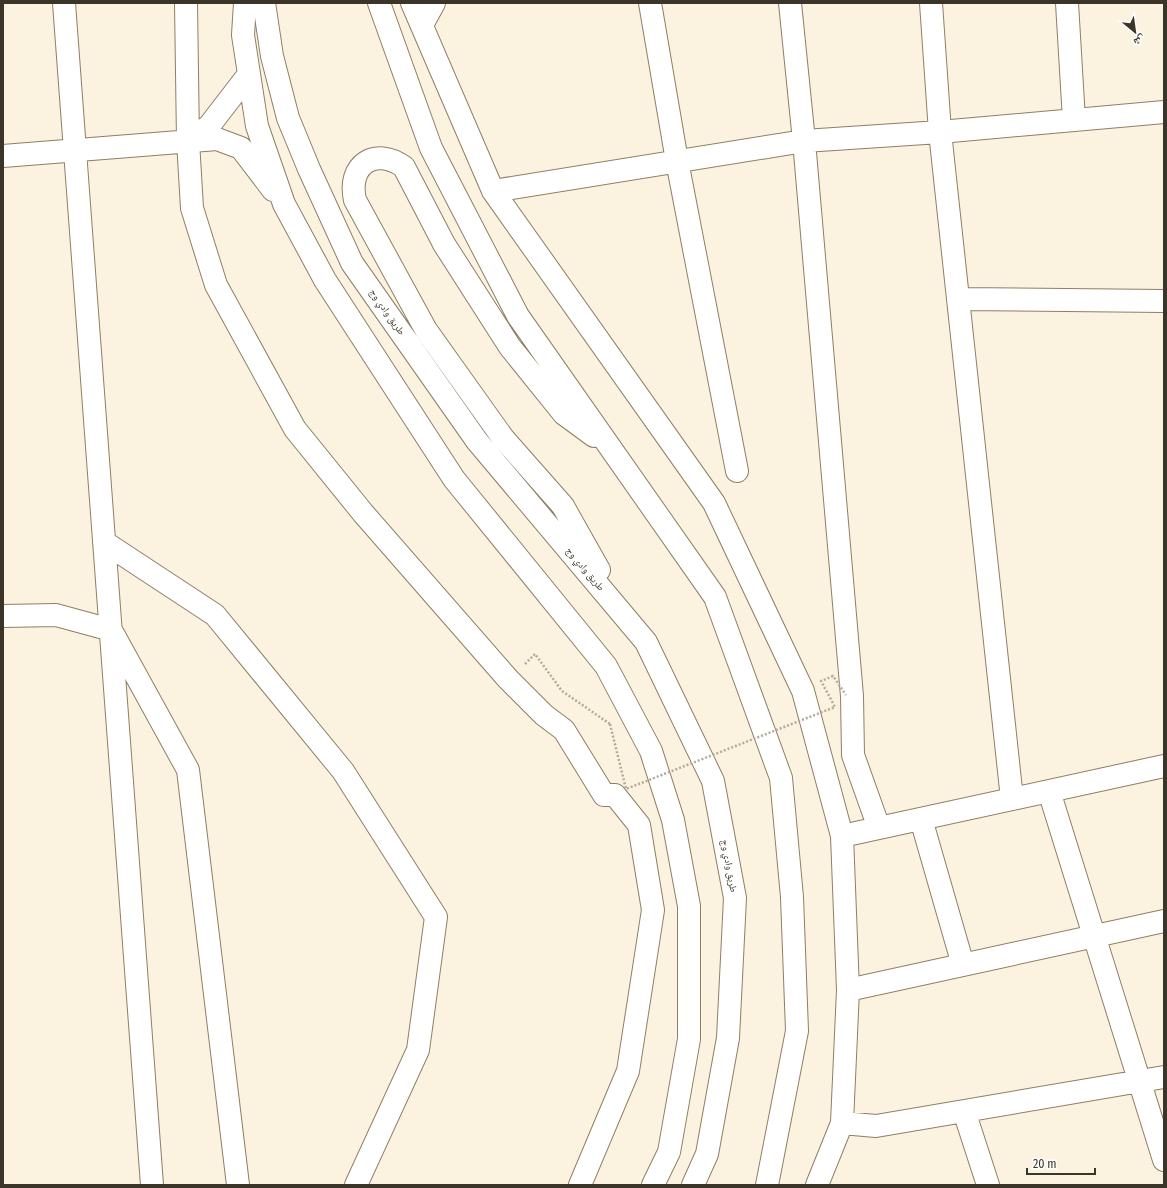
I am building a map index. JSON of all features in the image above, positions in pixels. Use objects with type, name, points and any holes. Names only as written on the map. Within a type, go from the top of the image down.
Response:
[{"type":"street","points":[[64,3],[152,1185]]},
{"type":"street","points":[[186,3],[188,141],[192,208],[216,285],[295,429],[363,513],[508,679],[544,715],[564,730],[604,795],[616,795],[639,825],[653,910],[628,1071],[580,1185]]},
{"type":"street","points":[[245,3],[243,35],[257,126],[284,204]]},
{"type":"street","name":"طريق وادي وج","points":[[264,3],[272,56],[288,118],[309,169],[352,263],[477,441],[646,642],[713,782],[735,898],[728,1038],[707,1154],[693,1185]]},
{"type":"street","points":[[379,3],[431,148],[518,316],[715,598],[781,778],[792,897],[797,1031],[767,1185]]},
{"type":"street","points":[[412,3],[493,191],[714,503],[803,690],[842,836],[848,990],[842,1123],[817,1185]]},
{"type":"street","points":[[422,25],[434,3]]},
{"type":"street","points":[[650,3],[677,161],[737,471]]},
{"type":"street","points":[[790,3],[804,141],[853,755],[879,828]]},
{"type":"street","points":[[931,3],[940,132],[1012,799]]},
{"type":"street","points":[[1067,3],[1074,120]]},
{"type":"street","points":[[188,141],[209,126],[249,74]]},
{"type":"street","points":[[493,191],[804,141],[940,132],[1164,112]]},
{"type":"street","points":[[3,156],[217,139],[241,148],[284,204],[325,280],[454,479],[606,666],[651,751],[674,820],[689,906],[689,1039],[669,1152],[653,1185]]},
{"type":"street","points":[[610,448],[564,414],[510,347],[444,244],[404,167],[395,161],[385,158],[375,159],[365,163],[358,170],[353,180],[352,190],[355,200],[426,330],[503,438],[562,506],[626,618]]},
{"type":"street","points":[[958,299],[1164,301]]},
{"type":"street","points":[[104,542],[215,615],[343,771],[436,917],[418,1050],[356,1185]]},
{"type":"street","points":[[3,616],[56,615],[111,630],[188,770],[238,1185]]},
{"type":"street","points":[[842,836],[1164,766]]},
{"type":"street","points":[[1049,792],[1164,1160]]},
{"type":"street","points":[[921,819],[963,965]]},
{"type":"street","points":[[848,990],[1164,921]]},
{"type":"street","points":[[842,1123],[876,1126],[1164,1077]]},
{"type":"street","points":[[964,1111],[988,1185]]},
{"type":"path","points":[[508,679],[535,654],[562,691],[610,724],[626,789],[835,707],[821,681],[833,676],[849,696]]}]
